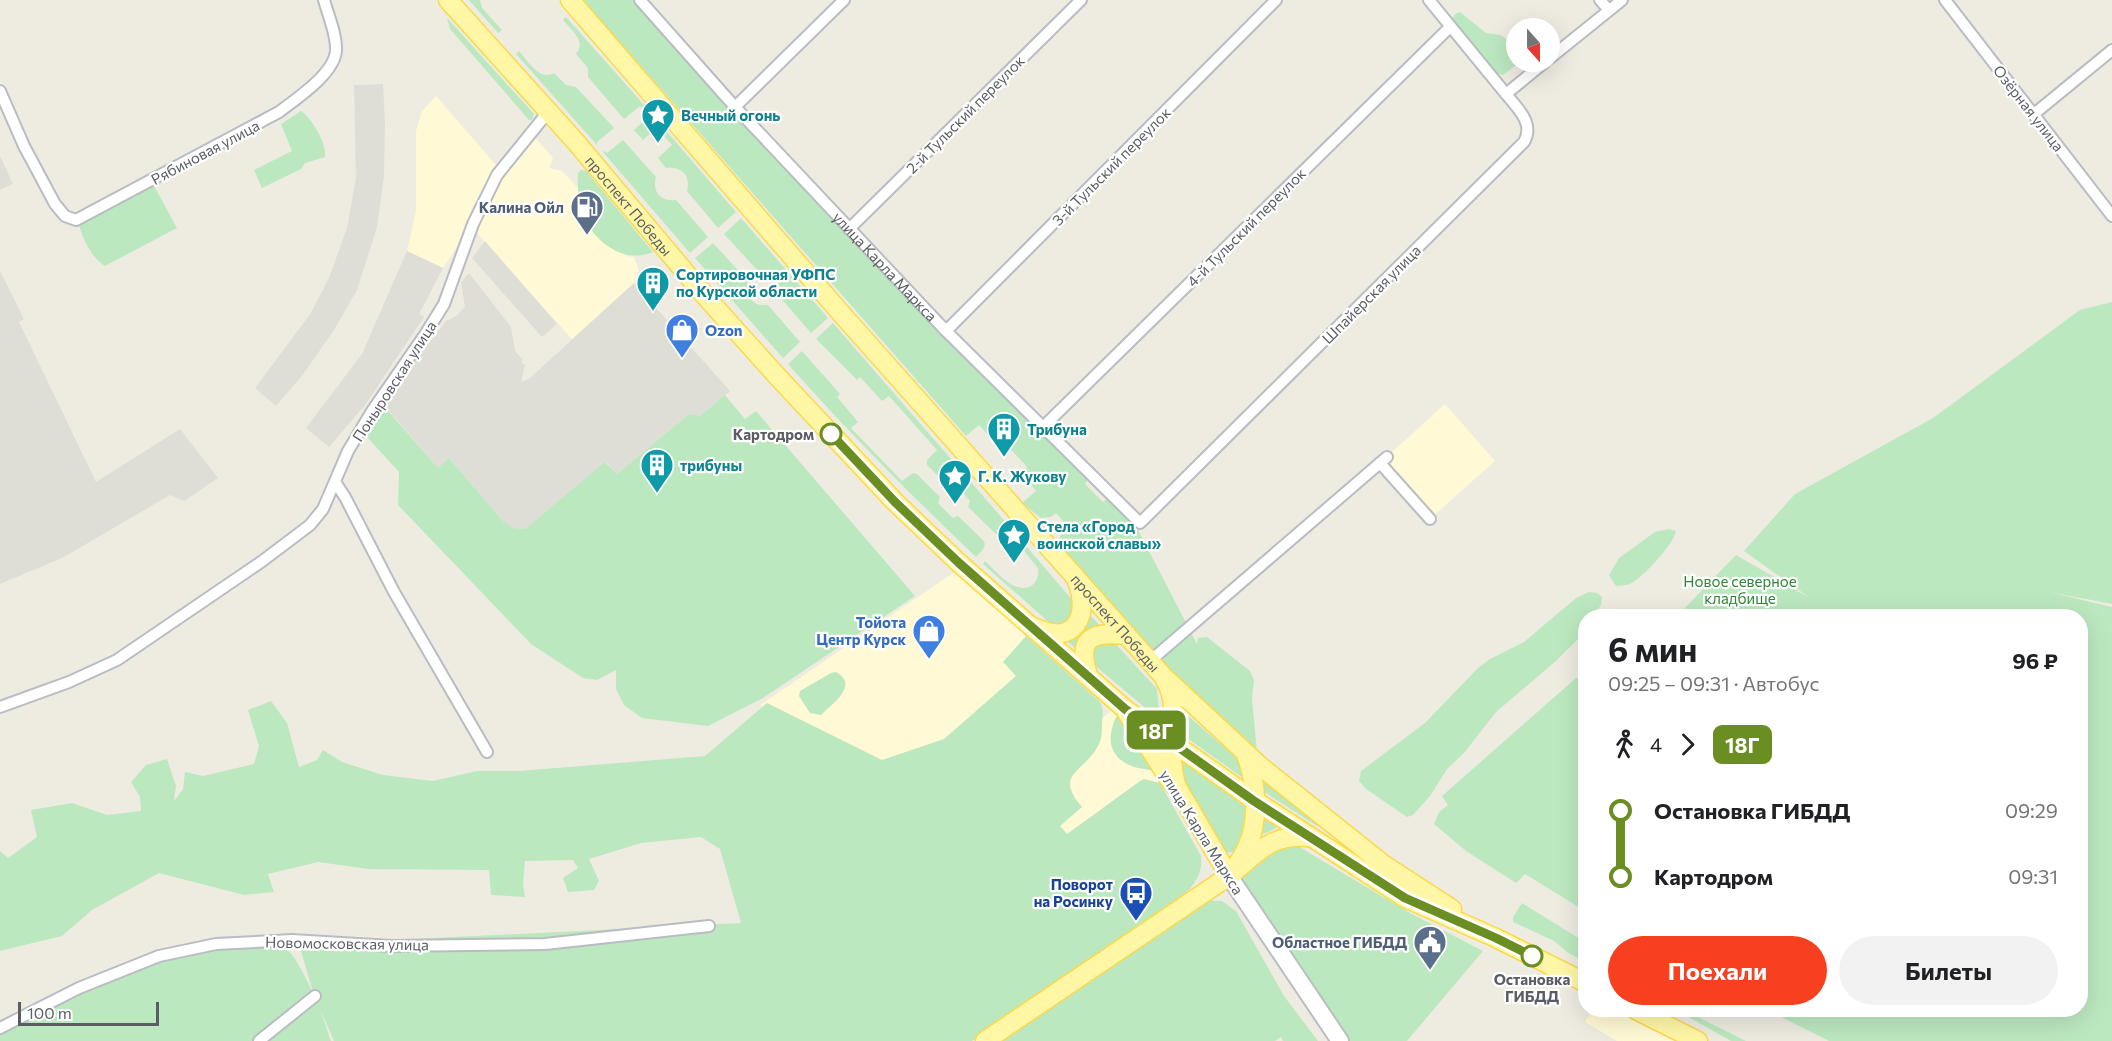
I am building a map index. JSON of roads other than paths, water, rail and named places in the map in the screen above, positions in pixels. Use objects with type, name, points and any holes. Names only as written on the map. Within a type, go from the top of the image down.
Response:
[{"type":"main road","name":"проспект Победы","points":[[448,0],[776,375],[895,502],[959,563],[1125,709]]},
{"type":"main road","name":"проспект Победы","points":[[570,0],[831,302],[1163,676],[1245,753],[1383,864],[1496,938]]},
{"type":"main road","points":[[1029,625],[1044,632],[1057,634],[1074,627],[1083,611],[1081,590],[1076,577]]},
{"type":"main road","points":[[1088,675],[1084,653],[1088,642],[1099,634],[1127,635]]},
{"type":"main road","points":[[1163,676],[1171,694],[1173,768],[1177,787]]},
{"type":"main road","name":"улица Карла Маркса","points":[[1125,709],[1173,741],[1254,801],[1405,898],[1496,938],[1578,980]]},
{"type":"main road","name":"улица Карла Маркса","points":[[1125,709],[1155,758],[1177,787],[1229,876],[1340,1041]]},
{"type":"main road","points":[[1229,876],[1249,844],[1255,817],[1252,774],[1245,753]]},
{"type":"main road","points":[[985,1041],[1229,876],[1264,847],[1279,839],[1294,836],[1310,837]]},
{"type":"main road","points":[[1650,1017],[1698,1041]]},
{"type":"street","name":"Рябиновая улица","points":[[0,91],[24,146],[56,204],[65,216],[76,220],[279,112],[327,71],[336,50],[324,0]]},
{"type":"street","name":"улица Карла Маркса","points":[[640,0],[735,107],[946,331],[1140,523]]},
{"type":"street","points":[[735,107],[844,0]]},
{"type":"street","name":"2-й Тульский переулок","points":[[849,229],[1081,0]]},
{"type":"street","name":"3-й Тульский переулок","points":[[946,331],[1276,0]]},
{"type":"street","points":[[1429,0],[1506,94],[1533,72]]},
{"type":"street","points":[[1600,0],[1609,10]]},
{"type":"street","points":[[1560,50],[1622,0]]},
{"type":"street","name":"Озёрная улица","points":[[1945,0],[2112,216]]},
{"type":"street","name":"4-й Тульский переулок","points":[[1042,428],[1450,27]]},
{"type":"street","points":[[2034,114],[2112,50]]},
{"type":"street","name":"Шпайерская улица","points":[[1140,523],[1524,142],[1528,136],[1529,127],[1526,119],[1506,94]]},
{"type":"street","name":"Поныровская улица","points":[[0,707],[69,682],[126,654],[261,562],[310,525],[323,509],[348,451],[366,421],[444,303],[473,224],[497,175],[548,112]]},
{"type":"street","points":[[1150,661],[1384,460],[1430,519]]},
{"type":"street","points":[[335,482],[394,592],[487,752]]},
{"type":"street","name":"Новомосковская улица","points":[[0,1028],[79,988],[149,960],[216,944],[292,940],[390,946],[545,944],[709,926]]},
{"type":"street","points":[[260,1041],[315,996]]},
{"type":"place","name":"Вечный огонь","points":[[658,144]]},
{"type":"place","name":"Калина Ойл","points":[[587,236]]},
{"type":"place","name":"Сортировочная УФПС по Курской области","points":[[653,312]]},
{"type":"place","name":"Ozon","points":[[682,359]]},
{"type":"place","name":"Картодром","points":[[831,434]]},
{"type":"place","name":"Трибуна","points":[[1004,458]]},
{"type":"place","name":"трибуны","points":[[657,494]]},
{"type":"place","name":"Г. К. Жукову","points":[[955,505]]},
{"type":"place","name":"Стела «Город воинской славы»","points":[[1014,564]]},
{"type":"place","name":"Тойота Центр Курск","points":[[929,660]]},
{"type":"place","name":"Поворот на Росинку","points":[[1136,922]]},
{"type":"place","name":"Остановка ГИБДД","points":[[1532,956]]},
{"type":"place","name":"Областное ГИБДД","points":[[1430,971]]},
{"type":"park label","name":"Новое северное кладбище","points":[[1740,590]]}]
